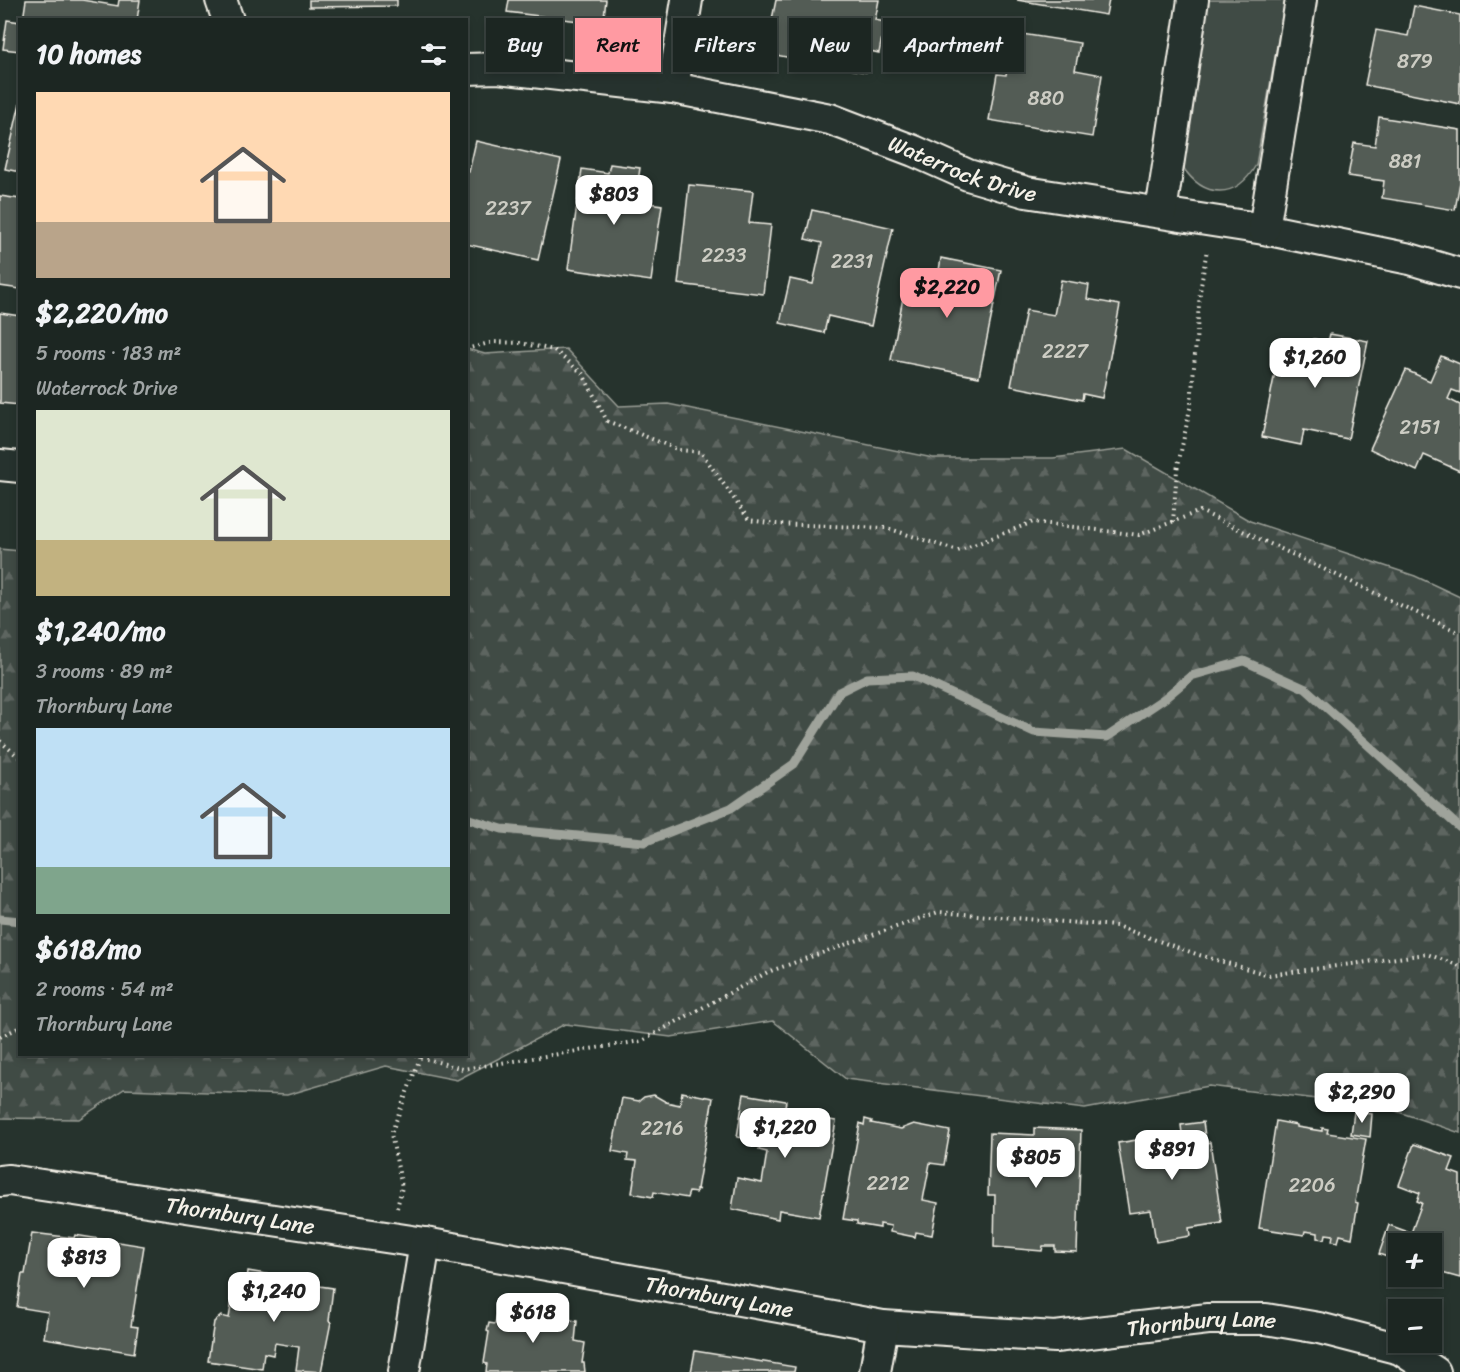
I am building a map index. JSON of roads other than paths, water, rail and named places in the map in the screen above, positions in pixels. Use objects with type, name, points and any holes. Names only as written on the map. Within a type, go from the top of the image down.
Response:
[{"type":"street","points":[[222,0],[227,18]]},
{"type":"street","points":[[673,88],[687,0]]},
{"type":"street","points":[[1161,212],[1193,0]]},
{"type":"street","points":[[1264,229],[1300,0]]},
{"type":"street","name":"Waterrock Drive","points":[[468,69],[498,68],[673,88],[830,118],[968,175],[1026,192],[1264,229],[1410,259],[1460,274]]},
{"type":"street","points":[[0,465],[18,467]]},
{"type":"street","name":"Thornbury Lane","points":[[0,1181],[21,1182],[425,1243],[883,1326],[1055,1337],[1208,1319],[1266,1319],[1319,1328],[1400,1349],[1426,1370]]},
{"type":"street","points":[[404,1372],[425,1243]]},
{"type":"street","points":[[875,1372],[883,1326]]},
{"type":"waterway","points":[[468,819],[502,829],[644,842],[731,808],[794,764],[839,692],[867,678],[913,676],[1034,732],[1107,737],[1165,698],[1191,676],[1244,661],[1306,689],[1460,828]]},
{"type":"waterway","points":[[0,919],[18,921]]}]
